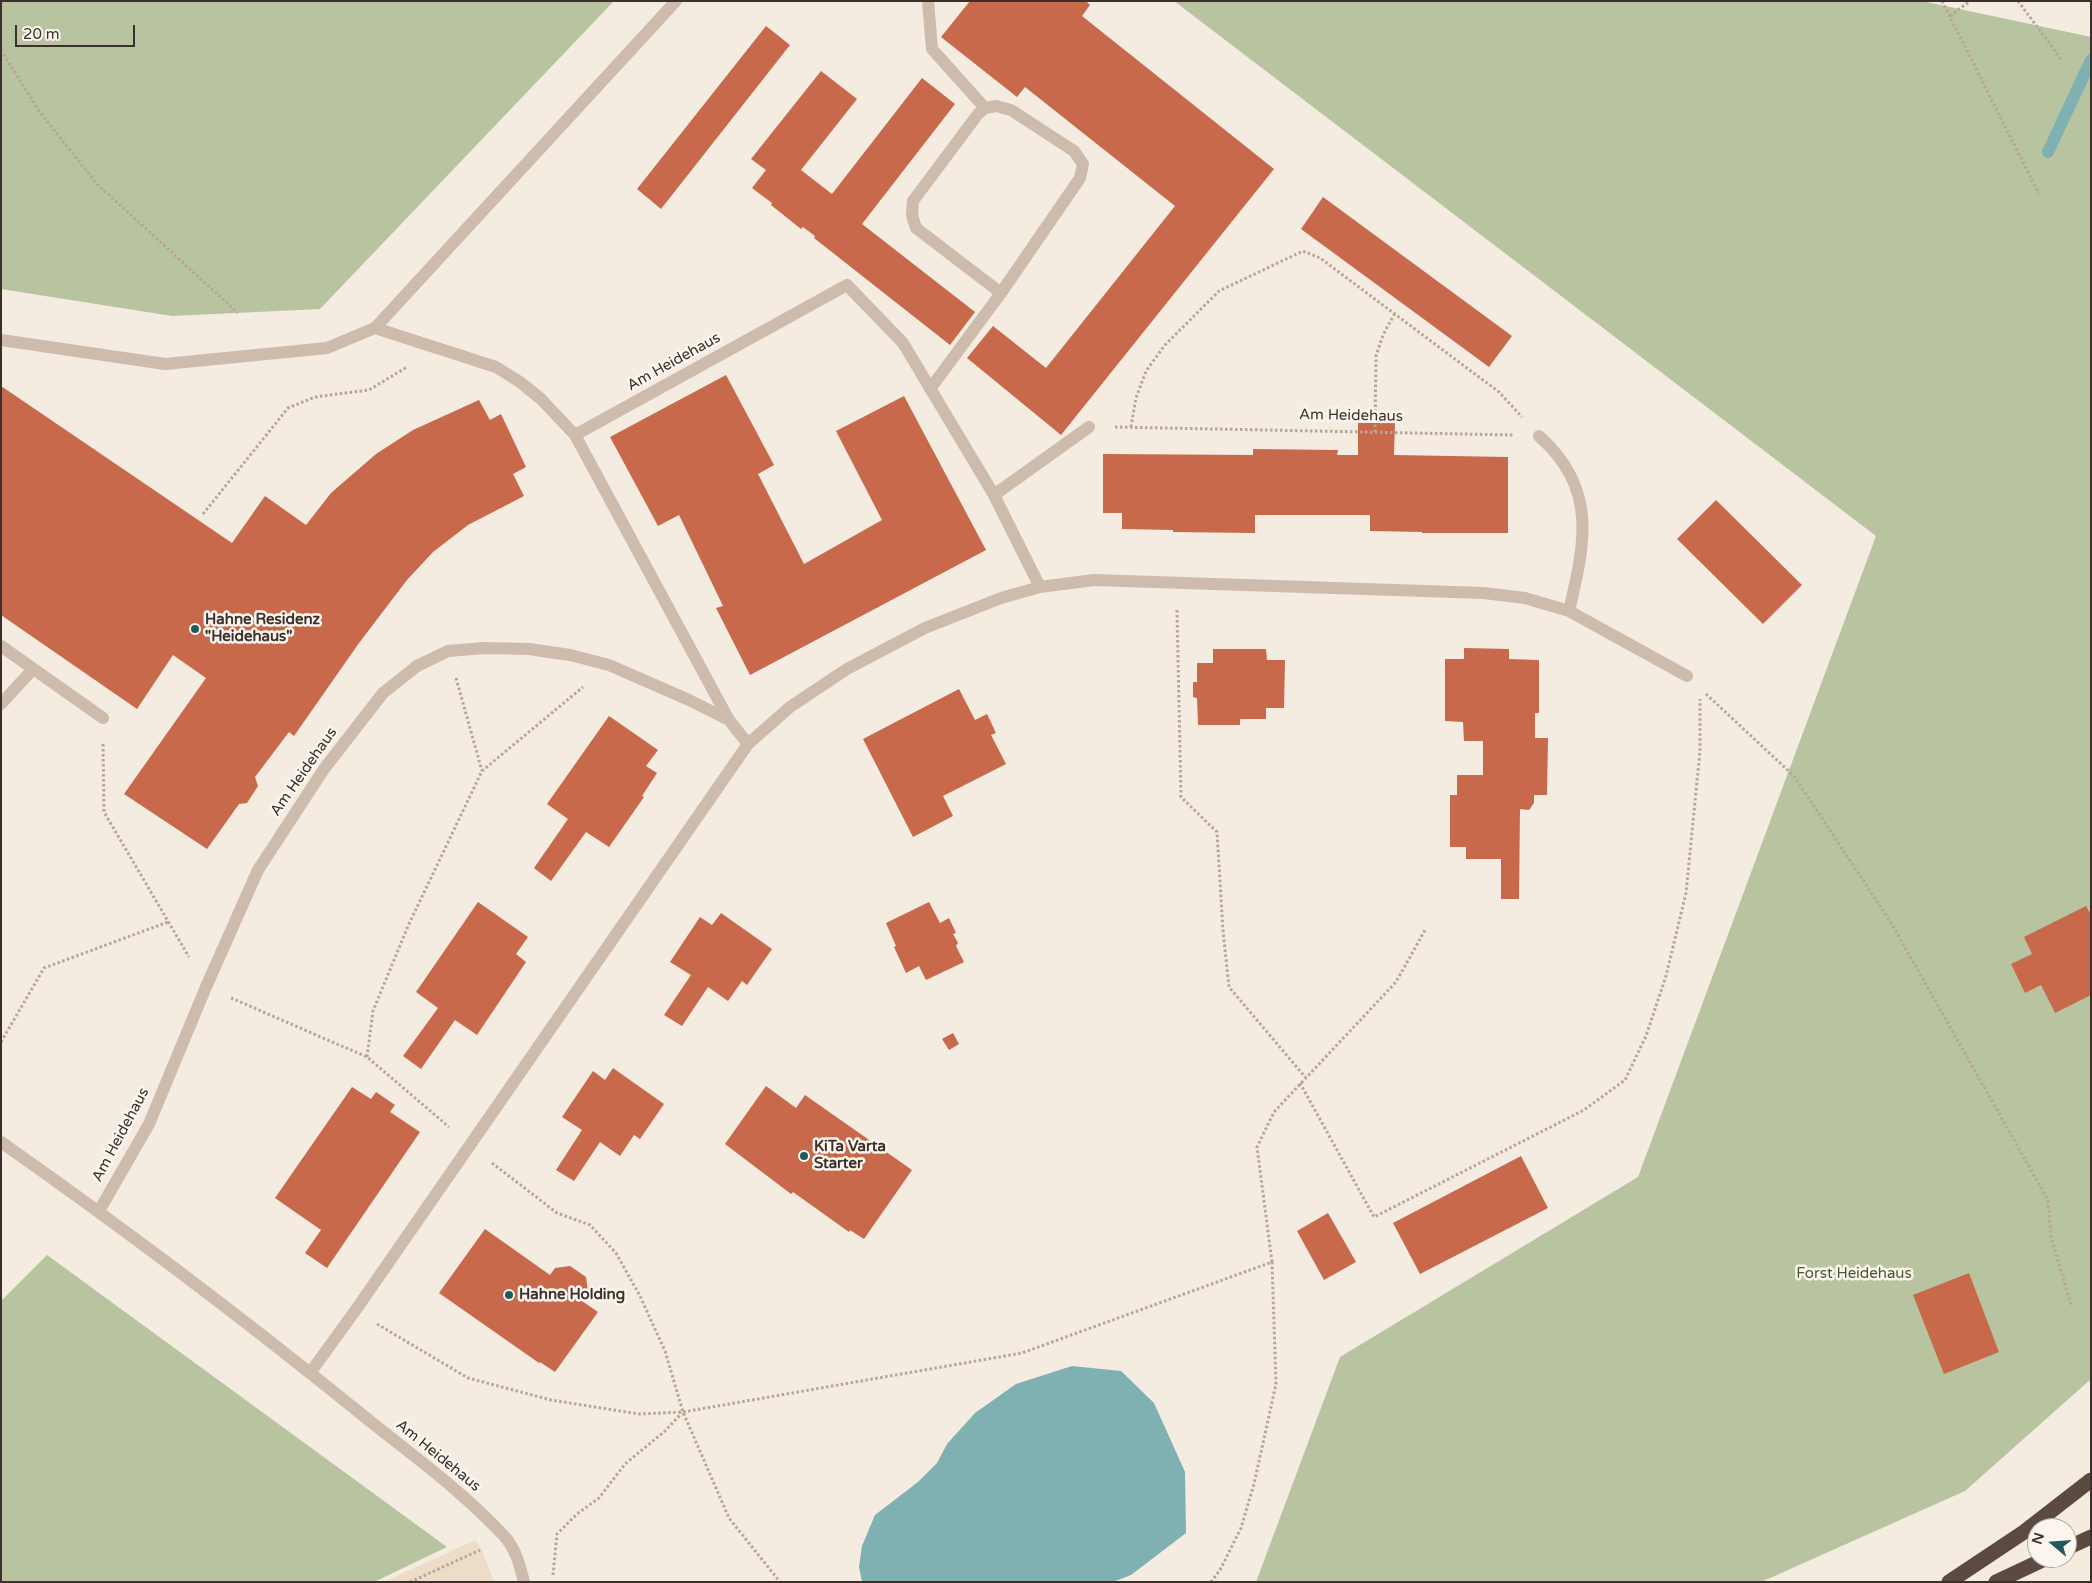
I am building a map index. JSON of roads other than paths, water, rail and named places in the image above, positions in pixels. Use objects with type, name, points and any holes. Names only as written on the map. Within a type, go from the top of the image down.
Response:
[{"type":"highway","points":[[1949,1582],[2024,1532],[2091,1480]]},
{"type":"highway","points":[[2077,1543],[2091,1537]]},
{"type":"highway","points":[[1996,1582],[2027,1567]]},
{"type":"lane","points":[[1,340],[165,364],[327,348],[375,328],[676,1]]},
{"type":"lane","points":[[928,1],[932,49],[985,108]]},
{"type":"lane","points":[[930,389],[1001,293],[1080,178],[1083,164],[1074,151],[1010,110],[996,106],[985,108],[978,114],[912,202],[912,215],[916,228],[1001,293]]},
{"type":"lane","name":"Am Heidehaus","points":[[748,744],[729,720],[575,435],[847,285],[902,342],[994,494],[1040,587]]},
{"type":"lane","points":[[375,328],[496,367],[541,398],[575,435]]},
{"type":"lane","points":[[994,494],[1089,427]]},
{"type":"lane","points":[[1539,436],[1555,450],[1566,465],[1576,488],[1582,516],[1582,557],[1569,611]]},
{"type":"lane","points":[[310,1373],[470,1146],[748,744],[790,707],[847,669],[925,628],[1002,598],[1040,587],[1094,580],[1484,593],[1525,598],[1569,611],[1687,676]]},
{"type":"lane","points":[[1,646],[103,718]]},
{"type":"lane","name":"Am Heidehaus","points":[[99,1211],[149,1124],[206,987],[258,870],[324,769],[383,693],[417,666],[448,651],[484,648],[529,649],[570,655],[609,665],[689,700],[729,720]]},
{"type":"lane","points":[[1,704],[33,669]]},
{"type":"lane","name":"Am Heidehaus","points":[[1,1142],[99,1211],[310,1373],[473,1505],[506,1539],[518,1559],[524,1582]]},
{"type":"water","points":[[1072,1366],[1121,1371],[1154,1403],[1185,1472],[1186,1533],[1131,1575],[1113,1582],[862,1582],[859,1567],[862,1546],[875,1515],[918,1482],[937,1463],[947,1444],[975,1413],[1016,1384]]},
{"type":"waterway","points":[[2048,152],[2091,60]]},
{"type":"place","name":"Hahne Residenz \"Heidehaus\"","points":[[195,629]]},
{"type":"place","name":"KiTa Varta Starter","points":[[804,1156]]},
{"type":"place","name":"Hahne Holding","points":[[509,1295]]},
{"type":"park label","name":"Forst Heidehaus","points":[[1854,1274]]}]
